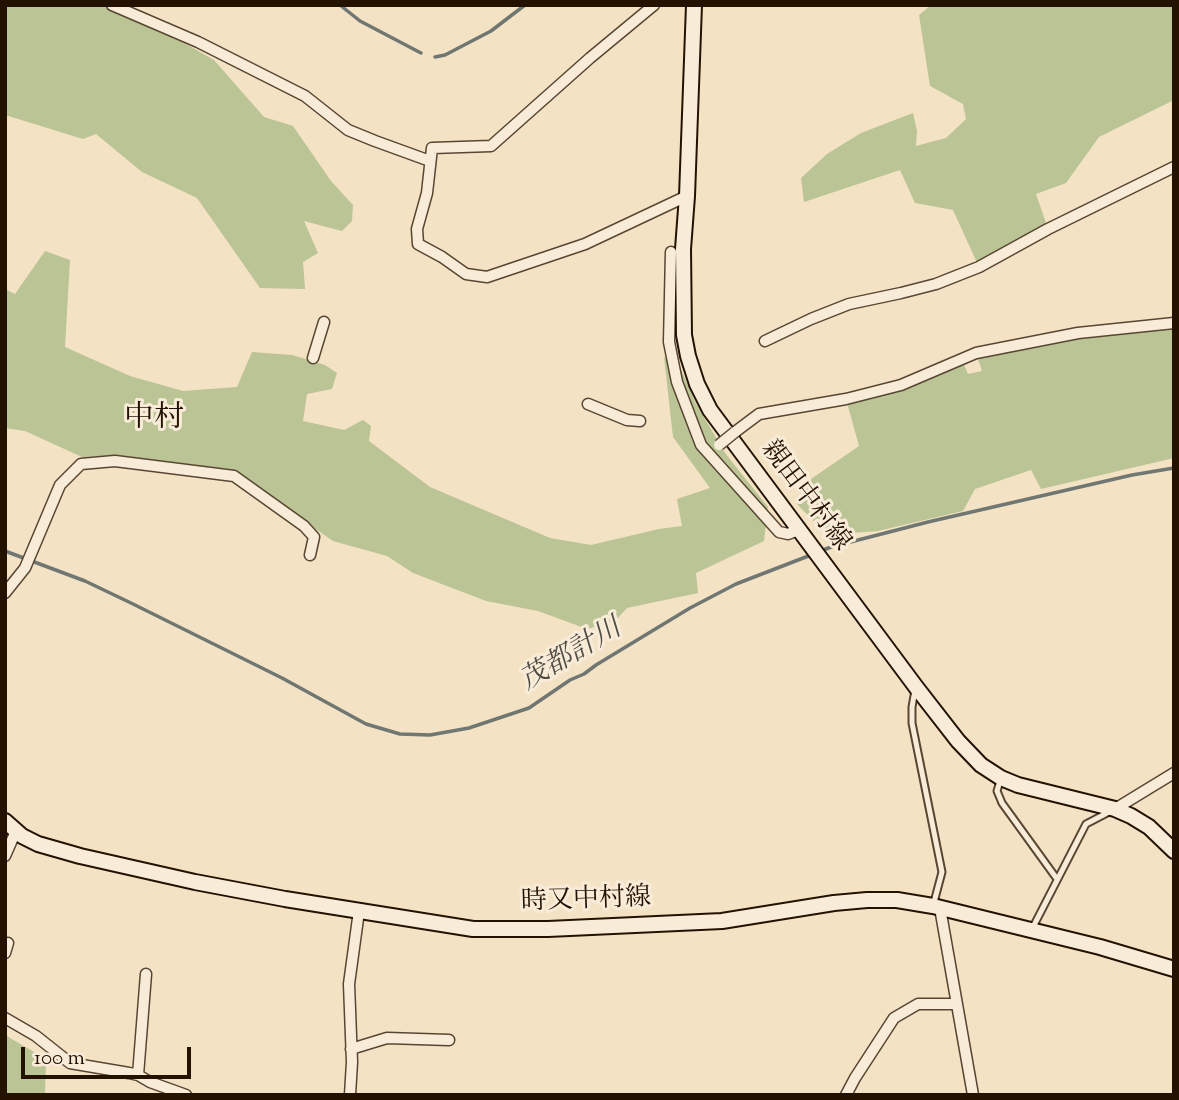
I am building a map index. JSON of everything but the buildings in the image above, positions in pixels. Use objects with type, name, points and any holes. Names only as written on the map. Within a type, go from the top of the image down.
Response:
[{"type":"main road","name":"親田中村線","points":[[697,6],[683,249],[684,335],[697,384],[710,410],[916,687],[958,741],[981,765],[1001,778],[1040,791],[1115,809],[1131,816],[1149,827],[1174,851]]},
{"type":"main road","name":"時又中村線","points":[[11,826],[38,844],[195,882],[473,929],[548,929],[722,921],[867,900],[897,900],[937,907],[1100,947],[1174,969]]},
{"type":"street","points":[[112,5],[198,42],[305,96],[348,130],[430,161]]},
{"type":"street","points":[[654,5],[491,146],[432,148],[427,193],[417,229],[418,244],[466,274],[487,276],[585,244],[687,195]]},
{"type":"street","points":[[765,341],[849,304],[936,285],[979,267],[1048,229],[1174,167]]},
{"type":"street","points":[[671,252],[669,342],[677,382],[701,445],[779,533],[788,534],[798,530]]},
{"type":"street","points":[[313,358],[324,323]]},
{"type":"street","points":[[707,454],[760,414],[901,385],[976,353],[1078,333],[1174,323]]},
{"type":"street","points":[[588,404],[627,420],[640,421]]},
{"type":"street","points":[[5,593],[25,568],[60,485],[81,464],[115,461],[233,476],[304,526],[314,537],[310,555]]},
{"type":"street","points":[[1115,809],[1174,773]]},
{"type":"street","points":[[5,856],[11,826]]},
{"type":"street","points":[[937,907],[973,1095]]},
{"type":"street","points":[[350,1095],[349,984],[359,911]]},
{"type":"street","points":[[138,1075],[146,974]]},
{"type":"street","points":[[846,1095],[894,1018],[918,1004],[957,1004]]},
{"type":"street","points":[[5,1018],[36,1036],[70,1063],[138,1075],[186,1095]]},
{"type":"street","points":[[351,1049],[387,1038],[449,1040]]},
{"type":"lane","points":[[916,687],[912,723],[943,872],[937,907]]},
{"type":"lane","points":[[1001,778],[997,792],[1002,803],[1057,879]]},
{"type":"lane","points":[[1030,931],[1086,824],[1115,809]]},
{"type":"green space","points":[[5,5],[105,7],[174,37],[214,60],[264,117],[293,126],[331,181],[353,205],[352,221],[342,231],[304,221],[318,253],[303,262],[305,289],[260,288],[197,198],[142,172],[96,134],[83,139],[5,115]]},
{"type":"green space","points":[[931,5],[1174,5],[1174,100],[1099,137],[1066,183],[1036,194],[1048,229],[979,267],[953,210],[915,203],[900,170],[804,202],[801,178],[827,154],[861,133],[913,113],[917,131],[916,146],[946,138],[966,119],[963,104],[930,86],[919,15]]},
{"type":"green space","points":[[45,251],[70,260],[65,347],[130,376],[183,391],[237,387],[252,352],[292,355],[325,365],[337,373],[332,389],[307,394],[303,421],[344,430],[363,420],[371,426],[369,441],[430,487],[550,538],[591,545],[682,526],[677,499],[710,488],[673,437],[664,357],[681,369],[695,402],[725,453],[768,507],[764,541],[696,573],[698,593],[627,608],[615,621],[587,629],[538,611],[486,601],[413,573],[387,556],[333,541],[236,473],[124,456],[82,457],[25,431],[5,428],[5,289],[15,294]]},
{"type":"green space","points":[[1174,324],[1174,458],[1041,489],[1031,470],[975,489],[963,511],[878,531],[827,535],[797,504],[811,479],[859,446],[846,399],[901,385],[961,358],[968,374],[982,371],[976,353]]},
{"type":"green space","points":[[5,1035],[46,1059],[45,1095],[5,1095]]},
{"type":"waterway","points":[[340,5],[360,21],[421,53]]},
{"type":"waterway","points":[[435,57],[445,55],[491,31],[525,5]]},
{"type":"waterway","name":"茂都計川","points":[[818,552],[928,522],[1132,475],[1174,468]]},
{"type":"waterway","name":"茂都計川","points":[[5,551],[85,581],[131,603],[282,678],[366,724],[400,734],[430,735],[469,728],[529,708],[570,680],[690,608],[736,584],[811,555]]},
{"type":"district","name":"中村","points":[[154,421]]}]
